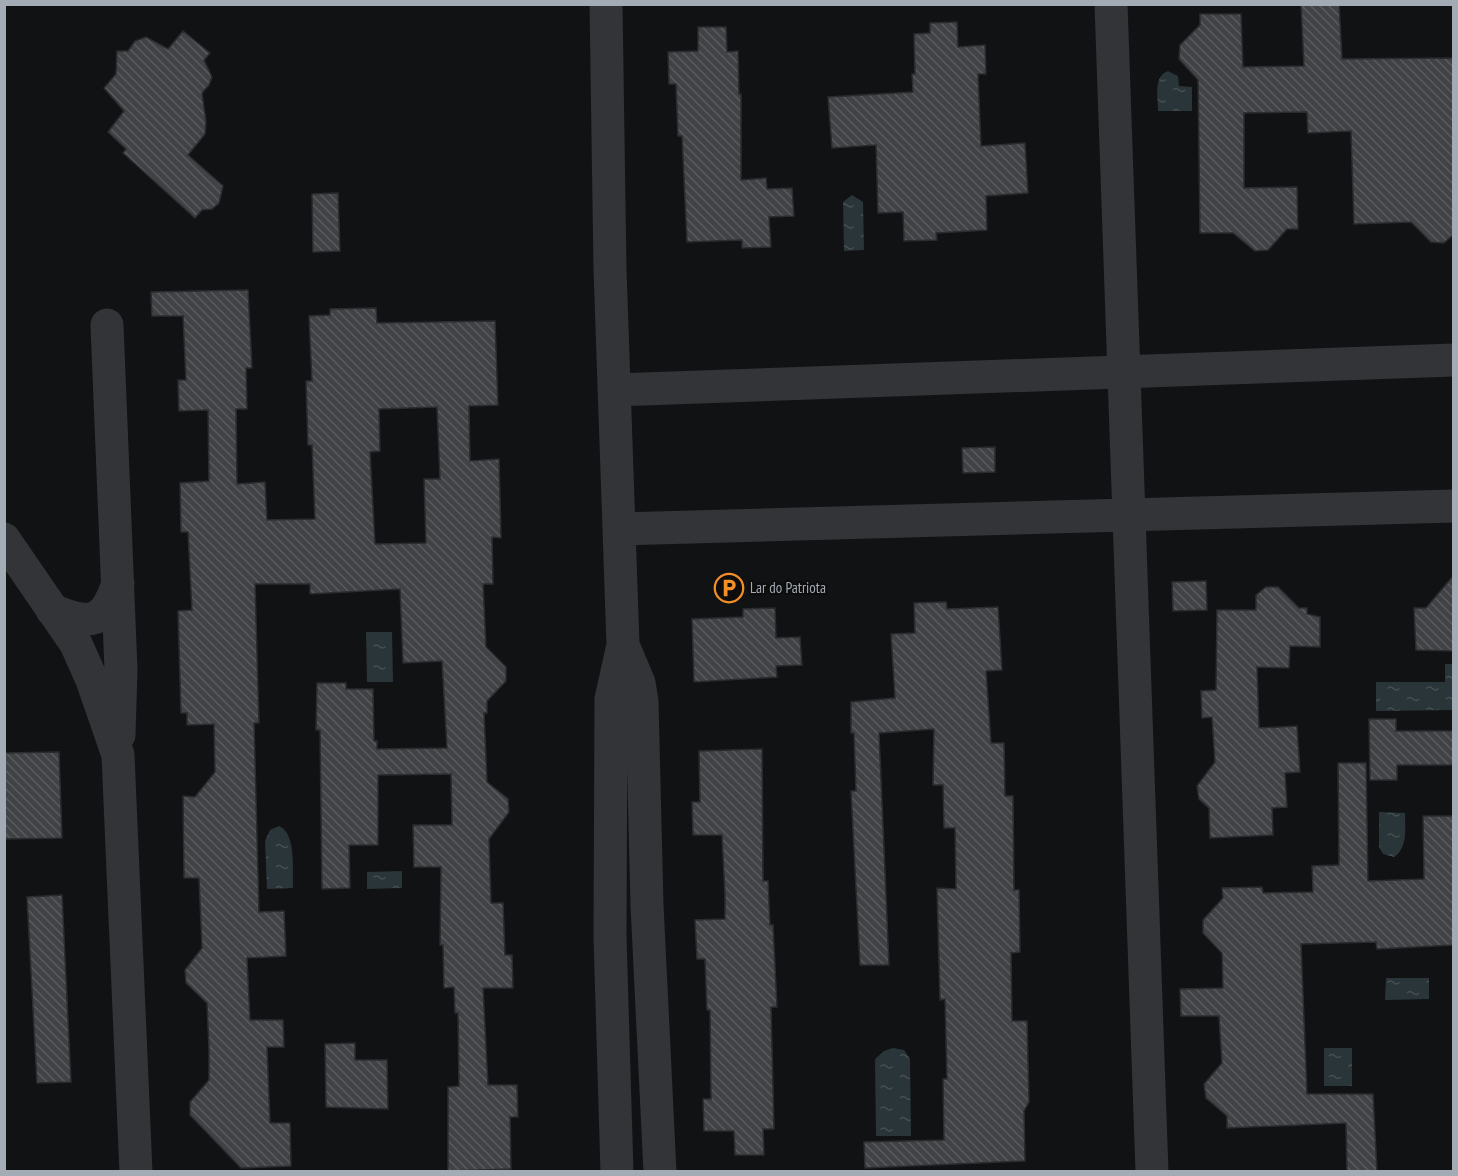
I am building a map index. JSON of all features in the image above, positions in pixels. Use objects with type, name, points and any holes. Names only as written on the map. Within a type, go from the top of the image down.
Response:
[{"type":"street","points":[[606,4],[614,390],[623,645],[613,681],[610,710],[610,937],[617,1172]]},
{"type":"street","points":[[1111,4],[1152,1172]]},
{"type":"street","points":[[106,325],[121,670],[118,755],[136,1172]]},
{"type":"street","points":[[614,390],[1454,360]]},
{"type":"street","points":[[619,529],[1454,506]]},
{"type":"street","points":[[4,539],[76,644],[118,755]]},
{"type":"street","points":[[52,610],[77,620],[94,618],[110,606],[118,583]]},
{"type":"street","points":[[623,645],[639,683],[642,701],[646,905],[660,1172]]},
{"type":"water","points":[[1168,71],[1178,76],[1179,86],[1192,87],[1192,111],[1158,111],[1158,82],[1160,77]]},
{"type":"water","points":[[852,195],[863,202],[864,250],[844,251],[843,202]]},
{"type":"water","points":[[366,632],[392,632],[393,682],[367,682]]},
{"type":"water","points":[[1445,664],[1453,664],[1453,710],[1376,711],[1376,682],[1445,682]]},
{"type":"water","points":[[1379,812],[1405,813],[1404,843],[1394,857],[1383,854],[1379,847]]},
{"type":"water","points":[[279,826],[285,830],[291,845],[293,888],[267,889],[265,841],[270,830]]},
{"type":"water","points":[[402,871],[402,888],[367,889],[367,872]]},
{"type":"water","points":[[1386,978],[1429,978],[1429,999],[1385,1000]]},
{"type":"water","points":[[893,1048],[904,1050],[910,1059],[911,1136],[876,1136],[875,1059],[884,1051]]},
{"type":"water","points":[[1324,1048],[1352,1048],[1352,1086],[1324,1086]]},
{"type":"building","points":[[1301,4],[1339,4],[1342,59],[1454,58],[1454,234],[1444,243],[1431,242],[1411,222],[1354,224],[1351,131],[1308,133],[1307,112],[1244,113],[1244,188],[1297,187],[1298,229],[1287,229],[1268,250],[1255,251],[1233,233],[1200,233],[1198,80],[1179,59],[1180,45],[1200,25],[1200,14],[1241,14],[1243,67],[1304,66]]},
{"type":"building","points":[[957,22],[958,47],[985,45],[986,74],[978,74],[981,146],[1025,143],[1028,193],[986,196],[987,230],[936,233],[937,240],[904,241],[903,212],[878,213],[876,145],[832,148],[828,97],[913,92],[914,34],[930,33],[930,23]]},
{"type":"building","points":[[698,27],[726,27],[727,52],[738,51],[739,94],[741,94],[741,180],[766,178],[767,189],[792,188],[794,216],[769,217],[771,247],[742,248],[742,240],[687,242],[682,136],[678,136],[676,84],[669,84],[668,52],[698,51]]},
{"type":"building","points":[[183,31],[210,53],[204,60],[212,77],[202,93],[206,122],[205,134],[188,155],[223,186],[219,203],[212,209],[202,210],[195,218],[123,153],[126,149],[108,132],[124,111],[104,88],[116,74],[117,51],[128,51],[135,41],[146,37],[168,49]]},
{"type":"building","points":[[338,193],[340,251],[313,252],[312,194]]},
{"type":"building","points":[[248,290],[252,368],[246,368],[247,409],[236,409],[237,484],[265,482],[267,520],[315,519],[312,445],[308,445],[306,381],[312,381],[309,316],[330,315],[330,309],[376,308],[377,323],[495,321],[498,405],[469,406],[470,461],[499,459],[501,538],[492,537],[493,584],[483,584],[486,647],[506,667],[506,681],[487,701],[487,713],[484,713],[487,782],[508,799],[509,812],[489,839],[491,903],[503,903],[505,955],[512,955],[513,988],[483,988],[488,1085],[517,1085],[518,1117],[510,1117],[511,1169],[448,1171],[448,1087],[459,1086],[458,1013],[455,1013],[454,987],[444,988],[443,945],[440,945],[441,867],[414,867],[413,825],[452,825],[451,774],[378,775],[378,845],[349,845],[350,888],[322,889],[320,730],[316,730],[317,683],[346,683],[346,689],[373,689],[374,741],[377,741],[377,749],[447,748],[442,661],[403,663],[400,589],[310,594],[310,584],[255,584],[259,723],[254,723],[259,912],[284,911],[286,956],[247,958],[250,1020],[283,1020],[284,1047],[267,1047],[270,1123],[290,1123],[291,1166],[241,1168],[190,1115],[190,1102],[209,1080],[209,1050],[207,1003],[186,983],[185,970],[202,948],[199,878],[184,878],[183,796],[195,797],[215,772],[214,724],[187,725],[187,713],[181,713],[178,611],[192,610],[188,532],[181,532],[180,483],[209,481],[208,410],[179,411],[178,380],[186,380],[183,316],[152,316],[151,292]],"holes":[[[437,407],[440,479],[424,479],[426,543],[375,544],[370,452],[380,451],[379,409]]]},
{"type":"building","points":[[995,447],[995,472],[963,473],[962,448]]},
{"type":"building","points":[[1454,575],[1454,651],[1416,650],[1414,608],[1426,608]]},
{"type":"building","points":[[1206,581],[1207,610],[1173,611],[1172,582]]},
{"type":"building","points":[[1266,587],[1278,587],[1299,608],[1307,608],[1307,614],[1320,617],[1320,647],[1290,646],[1289,668],[1257,667],[1259,728],[1297,726],[1300,772],[1285,773],[1287,807],[1272,808],[1273,835],[1210,838],[1209,808],[1199,799],[1197,786],[1215,762],[1212,717],[1202,718],[1201,691],[1216,690],[1217,610],[1256,610],[1256,595]]},
{"type":"building","points":[[946,602],[947,609],[998,607],[1002,670],[986,671],[991,743],[1004,743],[1005,796],[1013,796],[1014,890],[1019,890],[1020,952],[1011,953],[1012,1021],[1027,1021],[1029,1102],[1024,1111],[1025,1161],[865,1168],[864,1142],[944,1140],[943,1079],[947,1079],[945,999],[940,1000],[937,888],[956,889],[955,828],[944,828],[943,785],[933,785],[934,729],[879,733],[889,965],[860,965],[851,791],[856,791],[851,702],[895,698],[891,634],[915,633],[914,603]]},
{"type":"building","points":[[775,608],[776,638],[800,637],[802,665],[776,666],[777,677],[694,682],[692,619],[743,617],[743,609]]},
{"type":"building","points":[[1369,719],[1396,719],[1396,731],[1454,731],[1454,765],[1397,765],[1397,780],[1370,780]]},
{"type":"building","points":[[762,749],[763,881],[768,881],[770,925],[773,925],[777,1007],[771,1007],[774,1129],[763,1129],[764,1155],[735,1155],[734,1131],[704,1131],[703,1099],[711,1099],[710,1010],[707,1010],[705,959],[697,959],[695,920],[725,919],[725,895],[722,835],[693,835],[692,802],[700,802],[699,751]]},
{"type":"building","points":[[59,752],[62,838],[4,839],[4,753]]},
{"type":"building","points":[[1338,763],[1366,763],[1368,881],[1424,879],[1423,816],[1454,816],[1454,945],[1377,949],[1376,942],[1301,944],[1307,1094],[1373,1094],[1377,1172],[1347,1172],[1346,1123],[1227,1128],[1227,1116],[1206,1098],[1204,1084],[1222,1063],[1219,1016],[1181,1016],[1180,989],[1223,988],[1222,953],[1203,933],[1203,920],[1223,898],[1222,888],[1262,887],[1263,893],[1313,892],[1312,866],[1339,865]]},
{"type":"building","points":[[62,895],[71,1082],[37,1083],[27,897]]},
{"type":"building","points":[[355,1043],[355,1060],[387,1060],[388,1109],[326,1107],[325,1044]]},
{"type":"place","name":"Lar do Patriota","points":[[729,588]]}]
